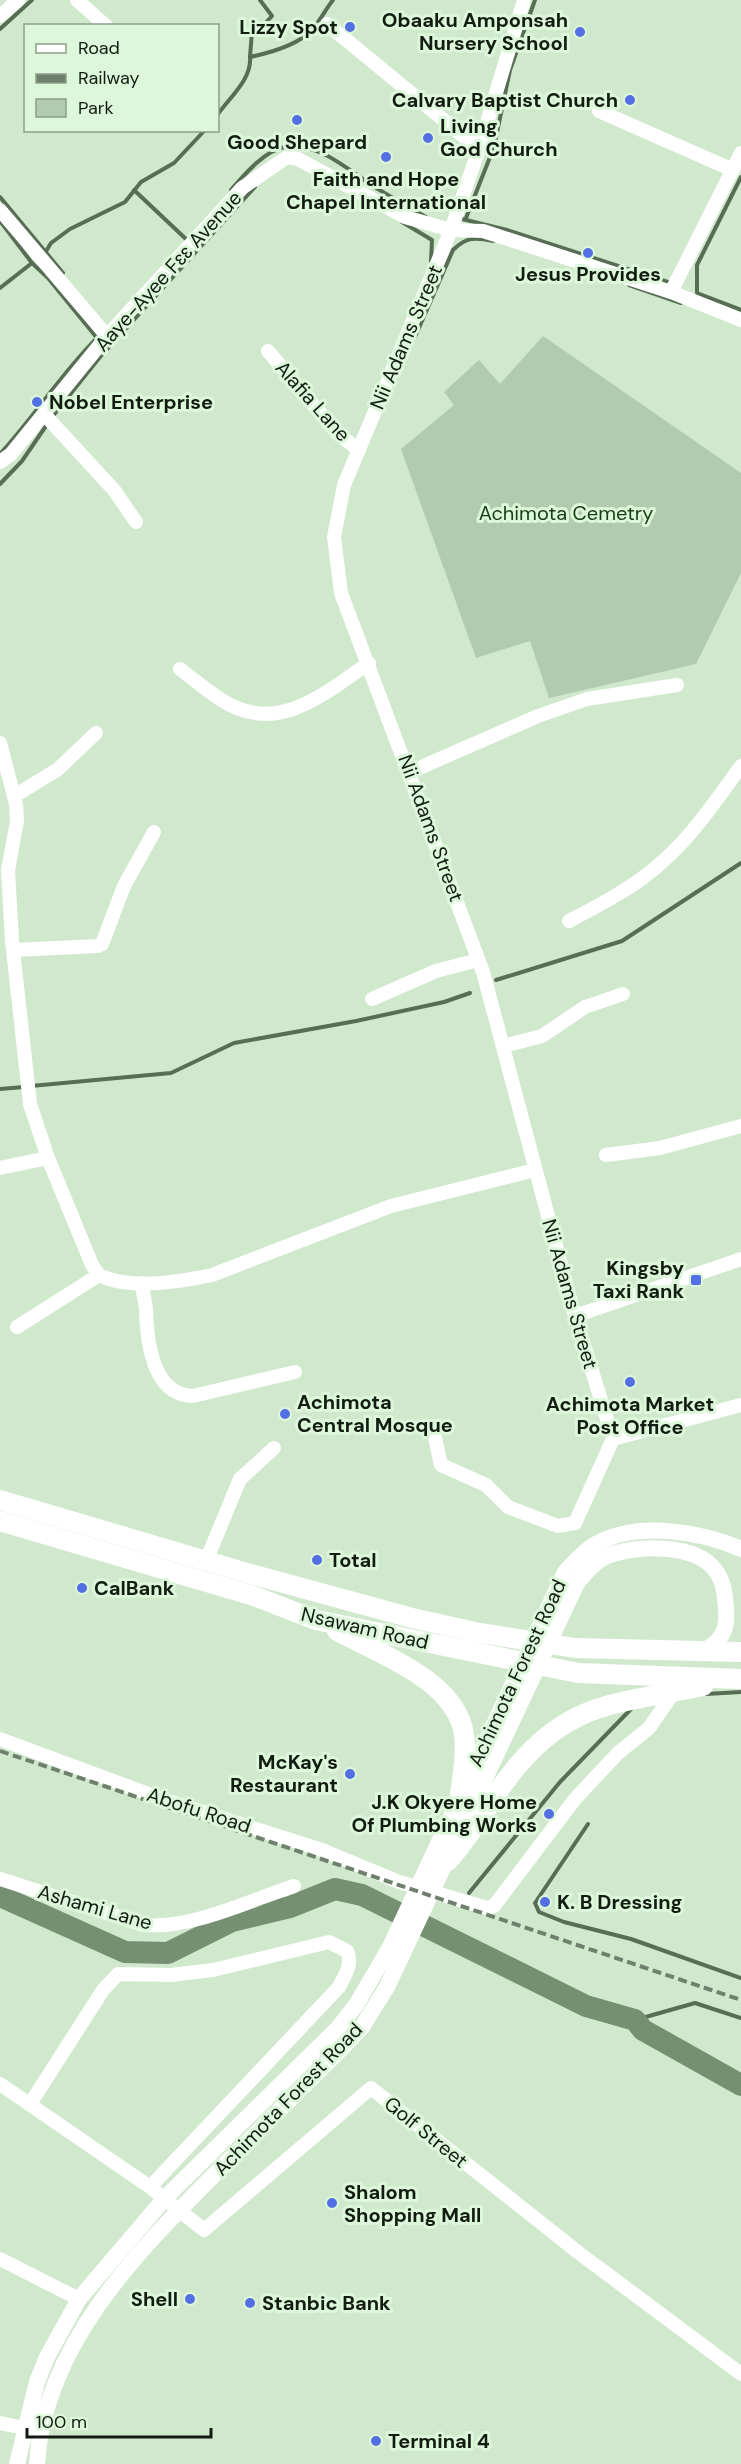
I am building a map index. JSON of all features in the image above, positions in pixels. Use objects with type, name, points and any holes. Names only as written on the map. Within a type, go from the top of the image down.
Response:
[{"type":"highway","name":"Nsawam Road","points":[[0,1500],[206,1561],[412,1618],[475,1632],[575,1648],[741,1652]]},
{"type":"highway","name":"Nsawam Road","points":[[0,1521],[254,1596],[316,1620],[578,1673],[735,1679]]},
{"type":"highway","points":[[316,1620],[429,1680],[453,1707],[461,1720],[465,1737],[460,1795]]},
{"type":"highway","points":[[448,1862],[525,1755],[566,1721],[598,1706],[627,1698],[674,1692],[735,1679]]},
{"type":"main road","name":"Achimota Forest Road","points":[[17,2464],[24,2428],[47,2357],[79,2299],[165,2198],[338,2028],[397,1951],[439,1882],[448,1862],[520,1688],[541,1622],[565,1572],[596,1544],[635,1532],[677,1532],[719,1540],[741,1549]]},
{"type":"main road","name":"Achimota Forest Road","points":[[38,2464],[50,2398],[86,2324],[128,2268],[180,2210],[362,2026],[397,1951],[423,1875],[460,1795],[558,1624],[577,1583],[585,1572],[607,1556],[639,1550],[673,1549],[688,1552],[708,1562],[715,1569],[725,1594],[726,1628],[720,1640],[701,1652]]},
{"type":"street","points":[[0,16],[18,0]]},
{"type":"street","name":"Nii Adams Street","points":[[524,0],[480,149],[451,230],[344,485],[334,537],[341,593],[410,772],[478,960],[575,1316],[613,1439]]},
{"type":"street","points":[[86,3],[104,24]]},
{"type":"street","points":[[327,24],[480,149]]},
{"type":"street","points":[[599,111],[733,170]]},
{"type":"street","points":[[671,292],[741,153]]},
{"type":"street","name":"Aaye-Ayee Fɛɛ Avenue","points":[[0,462],[11,454],[107,336],[242,188],[287,157],[298,159],[405,217],[451,230],[483,231],[671,292],[741,320]]},
{"type":"street","points":[[0,210],[107,336]]},
{"type":"street","name":"Alafia Lane","points":[[268,351],[338,434],[359,450]]},
{"type":"street","points":[[44,414],[114,490],[136,522]]},
{"type":"street","points":[[180,669],[230,704],[245,710],[276,713],[300,709],[369,663]]},
{"type":"street","points":[[410,772],[538,716],[587,699],[678,685]]},
{"type":"street","points":[[14,796],[57,770],[96,733]]},
{"type":"street","points":[[0,743],[14,796],[17,821],[8,870],[13,950],[30,1104],[48,1158],[92,1265],[99,1275]]},
{"type":"street","points":[[569,921],[622,892],[662,862],[704,817],[741,766]]},
{"type":"street","points":[[13,950],[102,944],[124,886],[154,832]]},
{"type":"street","points":[[0,850],[13,843]]},
{"type":"street","points":[[372,999],[436,971],[478,960]]},
{"type":"street","points":[[503,1046],[542,1036],[585,1007],[623,994]]},
{"type":"street","points":[[606,1155],[660,1148],[741,1126]]},
{"type":"street","points":[[0,1168],[48,1158]]},
{"type":"street","points":[[17,1328],[99,1275],[142,1283],[186,1281],[212,1275],[391,1206],[535,1170]]},
{"type":"street","points":[[575,1316],[741,1259]]},
{"type":"street","points":[[142,1283],[146,1309],[145,1327],[155,1366],[169,1388],[183,1396],[193,1396],[295,1372]]},
{"type":"street","points":[[433,1430],[441,1465],[486,1485],[508,1507],[558,1526],[575,1523],[613,1439],[741,1405]]},
{"type":"street","points":[[206,1561],[240,1479],[274,1449]]},
{"type":"street","name":"Abofu Road","points":[[0,1739],[162,1799],[322,1850],[399,1882],[487,1908],[494,1906],[575,1799],[618,1753],[649,1728],[674,1692]]},
{"type":"street","name":"Ashami Lane","points":[[0,1879],[144,1925],[162,1926],[185,1922],[294,1886]]},
{"type":"street","points":[[30,2104],[112,1977],[123,1973],[171,1975],[213,1970],[328,1942],[347,1951],[350,1958],[349,1968],[339,1987],[150,2187]]},
{"type":"street","points":[[0,2084],[180,2210]]},
{"type":"street","name":"Golf Street","points":[[180,2210],[204,2230],[371,2088],[579,2253],[741,2374]]},
{"type":"street","points":[[0,2259],[79,2299]]},
{"type":"street","points":[[0,2423],[24,2428]]},
{"type":"green space","name":"Achimota Cemetry","points":[[543,336],[741,473],[741,573],[696,664],[549,698],[530,641],[476,658],[401,449],[454,405],[444,392],[479,360],[500,384]]},
{"type":"waterway","points":[[0,29],[32,0]]},
{"type":"waterway","points":[[250,57],[252,31],[259,30],[272,16],[260,0]]},
{"type":"waterway","points":[[219,113],[248,73],[250,57],[298,41],[314,28],[333,0]]},
{"type":"waterway","points":[[466,218],[494,147],[510,70],[535,0]]},
{"type":"waterway","points":[[45,253],[51,243],[70,229],[125,202],[141,182],[174,163],[203,132]]},
{"type":"waterway","points":[[231,190],[255,164],[270,153],[285,147],[298,147],[311,149],[334,160],[426,217]]},
{"type":"waterway","points":[[741,177],[697,265],[697,293],[741,310]]},
{"type":"waterway","points":[[52,417],[100,357],[255,187]]},
{"type":"waterway","points":[[134,190],[187,240]]},
{"type":"waterway","points":[[0,197],[63,273]]},
{"type":"waterway","points":[[458,218],[507,230],[671,283]]},
{"type":"waterway","points":[[0,221],[32,263],[48,278],[97,338],[71,366],[0,454]]},
{"type":"waterway","points":[[402,222],[432,240],[431,261]]},
{"type":"waterway","points":[[415,337],[453,250],[471,239],[493,241]]},
{"type":"waterway","points":[[0,288],[32,263]]},
{"type":"waterway","points":[[629,285],[681,303]]},
{"type":"waterway","points":[[0,484],[22,461],[48,423]]},
{"type":"waterway","points":[[496,980],[622,941],[741,863]]},
{"type":"waterway","points":[[31,1086],[171,1073],[234,1043],[356,1021],[444,1002],[470,993]]},
{"type":"waterway","points":[[0,1089],[24,1087]]},
{"type":"waterway","points":[[706,1694],[741,1692]]},
{"type":"waterway","points":[[469,1893],[560,1782],[632,1708]]},
{"type":"waterway","points":[[588,1824],[535,1903],[539,1912],[564,1922],[631,1939],[741,1978]]},
{"type":"waterway","points":[[0,1896],[125,1952],[168,1953],[232,1921],[290,1907],[335,1889],[362,1895],[586,2006],[635,2020],[643,2030],[741,2085]]},
{"type":"waterway","points":[[635,2020],[695,2003],[741,2018]]},
{"type":"railway","points":[[0,1751],[741,2000]]},
{"type":"place","name":"Lizzy Spot","points":[[350,27]]},
{"type":"place","name":"Obaaku Amponsah Nursery School","points":[[580,32]]},
{"type":"place","name":"Calvary Baptist Church","points":[[630,100]]},
{"type":"place","name":"Good Shepard","points":[[297,120]]},
{"type":"place","name":"Living God Church","points":[[428,138]]},
{"type":"place","name":"Faith and Hope Chapel International","points":[[386,157]]},
{"type":"place","name":"Jesus Provides","points":[[588,253]]},
{"type":"place","name":"Nobel Enterprise","points":[[37,402]]},
{"type":"place","name":"Kingsby Taxi Rank","points":[[696,1280]]},
{"type":"place","name":"Achimota Market Post Office","points":[[630,1382]]},
{"type":"place","name":"Achimota Central Mosque","points":[[285,1414]]},
{"type":"place","name":"Total","points":[[317,1560]]},
{"type":"place","name":"CalBank","points":[[82,1588]]},
{"type":"place","name":"McKay's Restaurant","points":[[350,1774]]},
{"type":"place","name":"J.K Okyere Home Of Plumbing Works","points":[[549,1814]]},
{"type":"place","name":"K. B Dressing","points":[[545,1902]]},
{"type":"place","name":"Shalom Shopping Mall","points":[[332,2203]]},
{"type":"place","name":"Shell","points":[[190,2299]]},
{"type":"place","name":"Stanbic Bank","points":[[250,2303]]},
{"type":"place","name":"Terminal 4","points":[[376,2441]]}]
